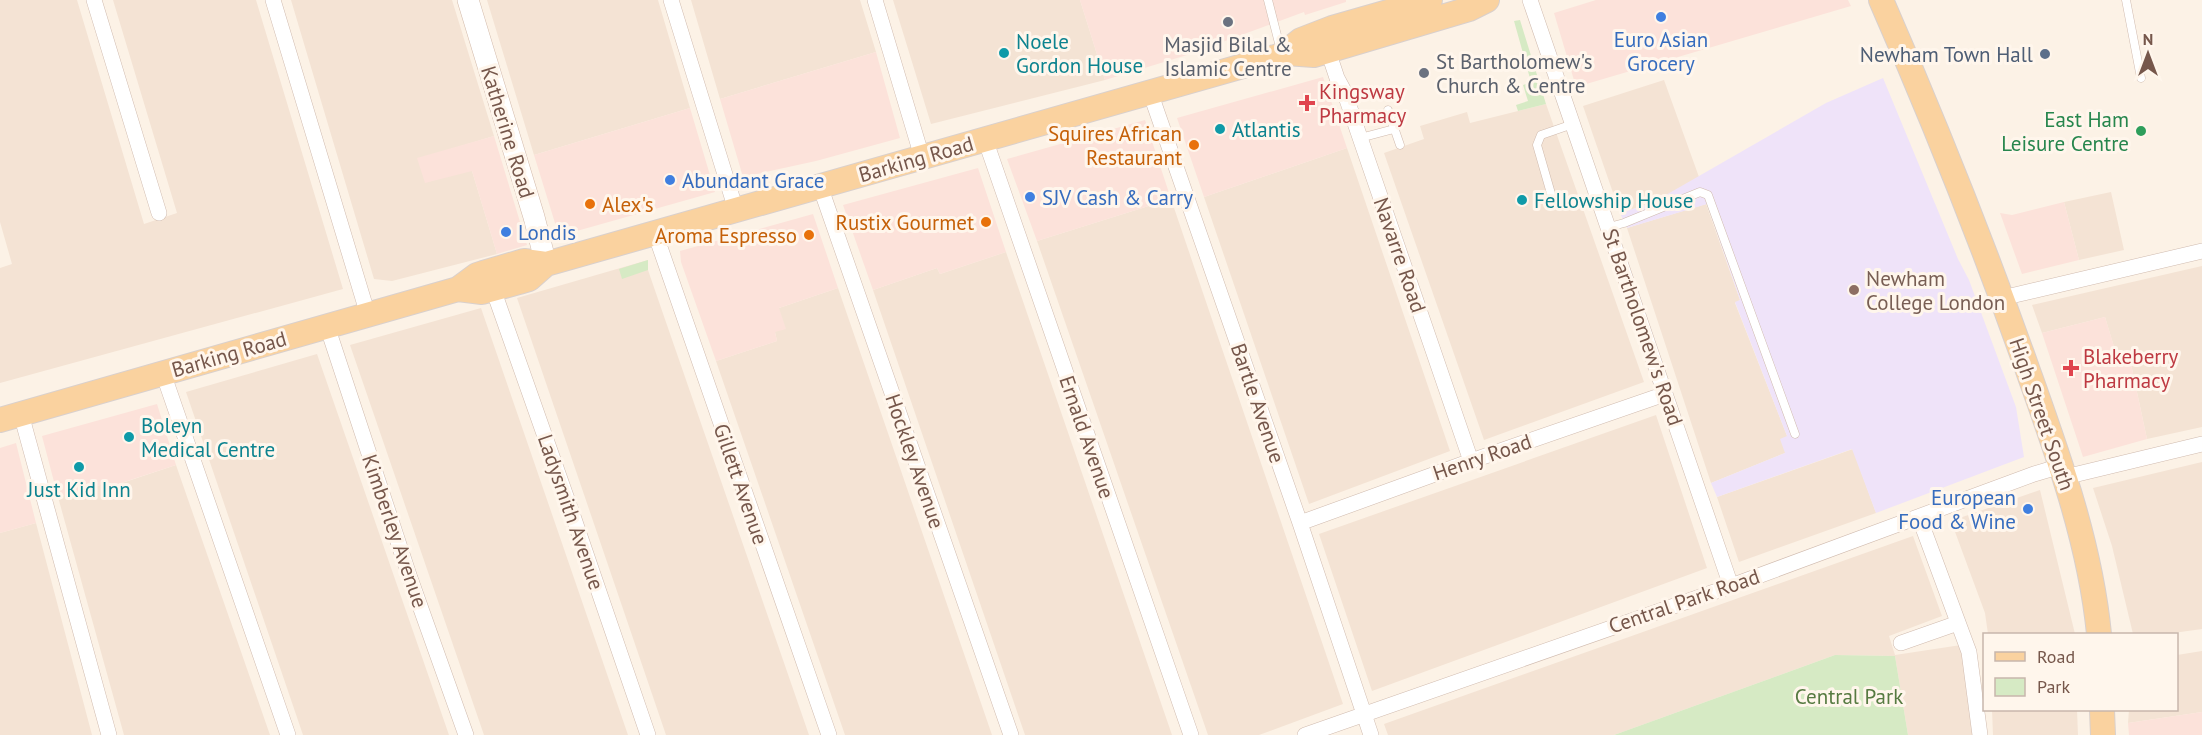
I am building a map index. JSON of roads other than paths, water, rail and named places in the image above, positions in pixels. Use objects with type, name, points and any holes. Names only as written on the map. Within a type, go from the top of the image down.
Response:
[{"type":"main road","name":"Katherine Road","points":[[468,0],[534,217],[546,264]]},
{"type":"main road","name":"Barking Road","points":[[1284,54],[1301,40],[1388,15],[1430,0]]},
{"type":"main road","name":"Barking Road","points":[[10,417],[458,289],[477,275],[524,261],[546,264],[1284,54],[1314,55],[1328,51],[1388,15],[1469,9],[1487,0]]},
{"type":"main road","name":"High Street South","points":[[1881,0],[2002,298],[2063,471],[2081,528],[2093,586],[2099,633]]},
{"type":"main road","name":"Barking Road","points":[[458,289],[482,292],[529,279],[546,264]]},
{"type":"main road","points":[[2102,711],[2103,735]]},
{"type":"street","points":[[94,0],[159,213]]},
{"type":"street","points":[[273,0],[368,315]]},
{"type":"street","points":[[671,0],[736,210]]},
{"type":"street","points":[[875,0],[922,157]]},
{"type":"street","name":"St Bartholomew's Road","points":[[1530,0],[1731,586]]},
{"type":"street","name":"Navarre Road","points":[[1328,51],[1471,461]]},
{"type":"street","name":"Bartle Avenue","points":[[1150,92],[1371,735]]},
{"type":"street","name":"Ernald Avenue","points":[[985,139],[1191,735]]},
{"type":"street","name":"Hockley Avenue","points":[[820,186],[1011,735]]},
{"type":"street","name":"Gillett Avenue","points":[[655,233],[829,735]]},
{"type":"street","points":[[2002,298],[2202,251]]},
{"type":"street","name":"Ladysmith Avenue","points":[[493,289],[648,735]]},
{"type":"street","name":"Kimberley Avenue","points":[[327,326],[410,578],[466,735]]},
{"type":"street","points":[[163,373],[288,735]]},
{"type":"street","name":"Henry Road","points":[[1300,523],[1665,394]]},
{"type":"street","points":[[10,417],[109,735]]},
{"type":"street","name":"Central Park Road","points":[[1305,735],[1731,586],[2034,474],[2063,471],[2202,444]]},
{"type":"street","points":[[1919,517],[1969,652],[1980,735]]},
{"type":"street","points":[[1901,643],[1958,623]]},
{"type":"lane","points":[[1268,0],[1284,54]]},
{"type":"lane","points":[[2126,0],[2140,78]]},
{"type":"lane","points":[[1388,110],[1400,145]]},
{"type":"lane","points":[[1552,197],[1537,145],[1538,139],[1541,135],[1573,124]]},
{"type":"lane","points":[[1360,138],[1394,129]]},
{"type":"lane","points":[[1609,226],[1624,223],[1700,192],[1708,195],[1794,434]]},
{"type":"place","name":"Euro Asian Grocery","points":[[1661,17]]},
{"type":"place","name":"Masjid Bilal & Islamic Centre","points":[[1228,22]]},
{"type":"place","name":"Noele Gordon House","points":[[1004,53]]},
{"type":"place","name":"Newham Town Hall","points":[[2045,54]]},
{"type":"place","name":"St Bartholomew's Church & Centre","points":[[1424,73]]},
{"type":"place","name":"Kingsway Pharmacy","points":[[1307,103]]},
{"type":"place","name":"Atlantis","points":[[1220,129]]},
{"type":"place","name":"East Ham Leisure Centre","points":[[2141,131]]},
{"type":"place","name":"Squires African Restaurant","points":[[1194,145]]},
{"type":"place","name":"Abundant Grace","points":[[670,180]]},
{"type":"place","name":"SJV Cash & Carry","points":[[1030,197]]},
{"type":"place","name":"Fellowship House","points":[[1522,200]]},
{"type":"place","name":"Alex's","points":[[590,204]]},
{"type":"place","name":"Rustix Gourmet","points":[[986,222]]},
{"type":"place","name":"Londis","points":[[506,232]]},
{"type":"place","name":"Aroma Espresso","points":[[809,235]]},
{"type":"place","name":"Newham College London","points":[[1854,290]]},
{"type":"place","name":"Blakeberry Pharmacy","points":[[2071,368]]},
{"type":"place","name":"Boleyn Medical Centre","points":[[129,437]]},
{"type":"place","name":"Just Kid Inn","points":[[79,467]]},
{"type":"place","name":"European Food & Wine","points":[[2028,509]]},
{"type":"park label","name":"Central Park","points":[[1849,696]]}]
